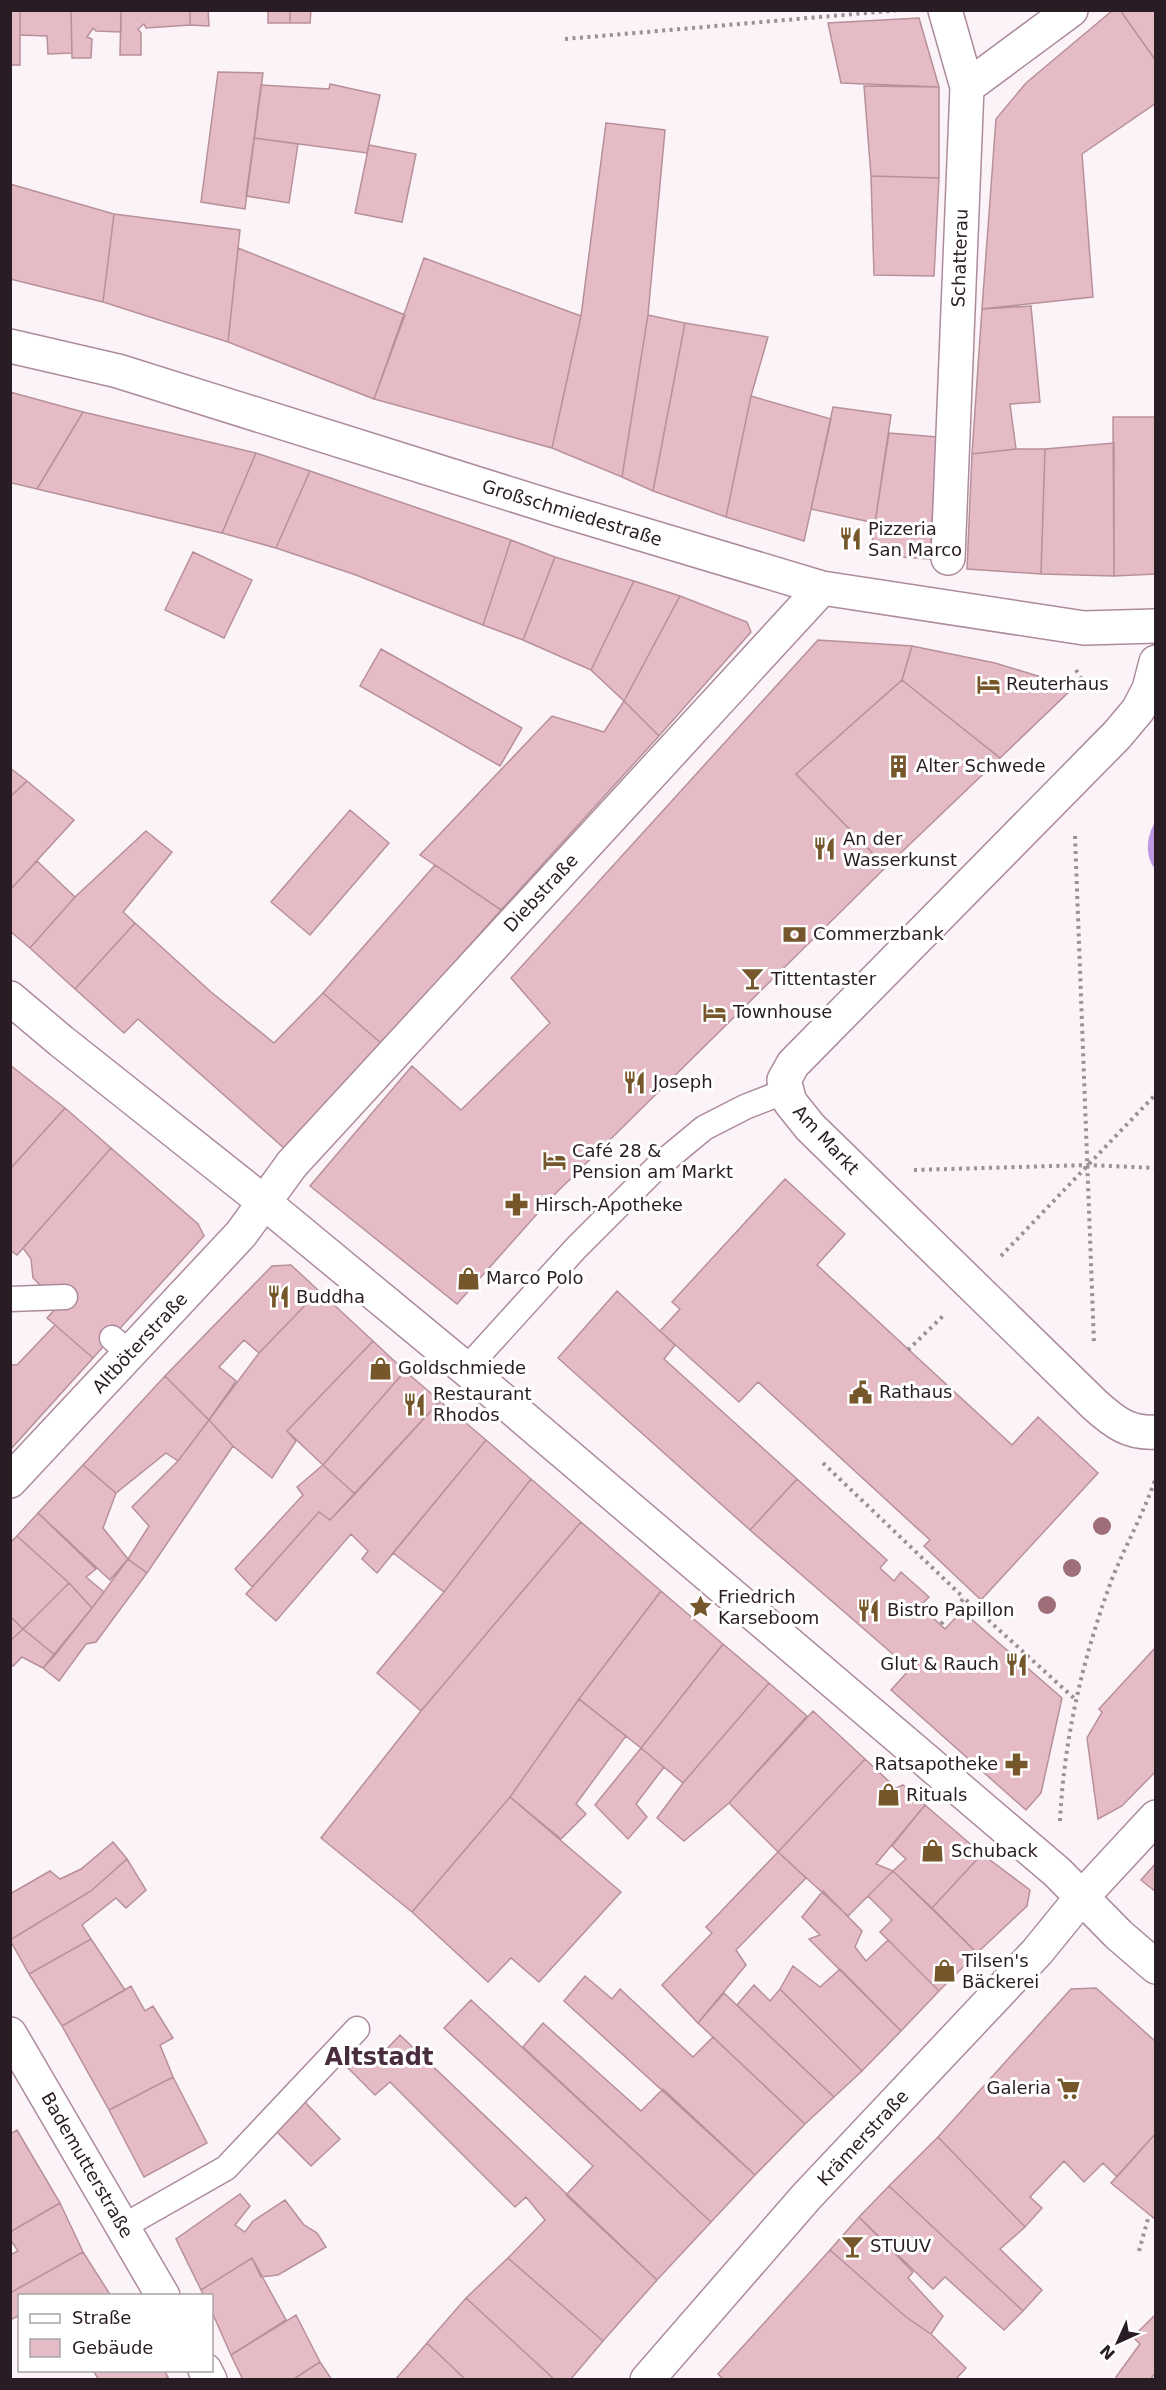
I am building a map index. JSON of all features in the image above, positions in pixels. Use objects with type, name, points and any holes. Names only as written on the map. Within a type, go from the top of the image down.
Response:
[{"type":"street","name":"Schatterau","points":[[945,10],[967,87],[948,558]]},
{"type":"street","points":[[967,87],[1071,10]]},
{"type":"street","name":"Großschmiedestraße","points":[[10,346],[118,371],[547,506],[822,588],[1084,628],[1150,626]]},
{"type":"street","name":"Diebstraße","points":[[265,1203],[292,1164],[822,588]]},
{"type":"street","points":[[1084,628],[1142,656],[1155,666],[1149,689],[1138,710],[1117,735]]},
{"type":"street","points":[[1117,735],[1136,723],[1155,718]]},
{"type":"street","name":"Am Markt","points":[[1117,735],[793,1064],[784,1080],[790,1102],[810,1127],[1095,1405],[1123,1427],[1146,1433],[1155,1432]]},
{"type":"street","points":[[10,998],[265,1203],[466,1369],[1057,1872],[1081,1898],[1155,1967]]},
{"type":"street","name":"Altböterstraße","points":[[10,1481],[121,1346],[241,1234],[265,1203]]},
{"type":"street","name":"Krämerstraße","points":[[647,2379],[807,2196],[1037,1952],[1081,1898],[1155,1817]]},
{"type":"street","name":"Bademutterstraße","points":[[10,2034],[162,2294]]},
{"type":"lane","points":[[466,1369],[576,1248],[657,1167],[704,1128],[745,1107],[786,1091]]},
{"type":"lane","points":[[10,1299],[65,1297]]},
{"type":"lane","points":[[124,2226],[226,2168],[357,2029]]},
{"type":"path","points":[[566,39],[901,10]]},
{"type":"path","points":[[1073,781],[1095,1405]]},
{"type":"path","points":[[908,1350],[1155,1094]]},
{"type":"path","points":[[856,1172],[1088,1165],[1155,1168]]},
{"type":"path","points":[[823,1463],[964,1598],[1075,1699]]},
{"type":"path","points":[[1057,1872],[1060,1811],[1078,1680],[1113,1578],[1146,1508],[1155,1477]]},
{"type":"path","points":[[941,1624],[964,1598]]},
{"type":"path","points":[[1139,2251],[1149,2215]]},
{"type":"shaded area","points":[[1155,822],[1155,869],[1149,858],[1148,846]]},
{"type":"building","points":[[10,10],[20,10],[20,65],[10,65]]},
{"type":"building","points":[[20,10],[71,10],[72,53],[48,54],[47,36],[20,35]]},
{"type":"building","points":[[71,10],[121,10],[121,32],[96,31],[93,28],[87,37],[92,39],[91,58],[72,58]]},
{"type":"building","points":[[121,10],[190,10],[190,25],[146,28],[144,24],[138,29],[141,33],[141,55],[120,55]]},
{"type":"building","points":[[190,10],[208,10],[209,26],[190,25]]},
{"type":"building","points":[[268,10],[290,10],[290,23],[268,23]]},
{"type":"building","points":[[290,10],[311,10],[310,23],[290,23]]},
{"type":"building","points":[[1113,10],[1120,10],[1156,61],[1156,103],[1082,154],[1093,297],[982,309],[996,119],[1026,83]]},
{"type":"building","points":[[1120,10],[1156,10],[1156,61]]},
{"type":"building","points":[[919,18],[939,87],[841,83],[828,23]]},
{"type":"building","points":[[218,72],[263,73],[245,209],[201,202]]},
{"type":"building","points":[[330,84],[380,95],[367,153],[254,138],[261,85],[329,89]]},
{"type":"building","points":[[864,86],[939,87],[939,178],[871,176]]},
{"type":"building","points":[[606,123],[665,130],[648,315],[622,477],[552,448],[581,316]]},
{"type":"building","points":[[254,138],[298,144],[289,203],[246,196]]},
{"type":"building","points":[[369,145],[416,154],[402,222],[355,213]]},
{"type":"building","points":[[871,176],[939,178],[934,276],[874,275]]},
{"type":"building","points":[[10,184],[114,214],[103,302],[10,279]]},
{"type":"building","points":[[114,214],[240,230],[228,342],[103,302]]},
{"type":"building","points":[[238,248],[405,315],[374,399],[228,342]]},
{"type":"building","points":[[424,258],[581,316],[552,448],[374,399]]},
{"type":"building","points":[[1031,306],[1040,402],[1010,404],[1016,449],[972,454],[982,309]]},
{"type":"building","points":[[648,315],[685,323],[653,491],[622,477]]},
{"type":"building","points":[[685,323],[768,337],[751,396],[726,517],[653,491]]},
{"type":"building","points":[[10,392],[83,412],[37,489],[12,483],[10,486]]},
{"type":"building","points":[[751,396],[831,419],[804,541],[726,517]]},
{"type":"building","points":[[833,407],[891,415],[875,523],[811,509]]},
{"type":"building","points":[[83,412],[256,453],[222,533],[37,489]]},
{"type":"building","points":[[1113,417],[1156,417],[1156,574],[1114,576]]},
{"type":"building","points":[[889,433],[937,437],[930,559],[870,555]]},
{"type":"building","points":[[1114,443],[1114,576],[1041,574],[1045,449]]},
{"type":"building","points":[[1016,449],[1045,449],[1041,574],[967,569],[972,454]]},
{"type":"building","points":[[256,453],[310,471],[276,548],[222,533]]},
{"type":"building","points":[[310,471],[511,540],[483,625],[356,575],[276,548]]},
{"type":"building","points":[[511,540],[555,557],[523,640],[483,625]]},
{"type":"building","points":[[193,552],[252,580],[224,638],[165,610]]},
{"type":"building","points":[[555,557],[634,581],[591,670],[523,640]]},
{"type":"building","points":[[634,581],[680,596],[624,701],[591,670]]},
{"type":"building","points":[[680,596],[747,622],[751,632],[659,736],[624,701]]},
{"type":"building","points":[[818,640],[912,646],[902,680],[796,774],[886,867],[553,1196],[457,1304],[310,1186],[412,1066],[461,1110],[550,1023],[511,978]]},
{"type":"building","points":[[912,646],[995,663],[1074,687],[1000,758],[902,680]]},
{"type":"building","points":[[381,649],[522,728],[500,766],[360,686]]},
{"type":"building","name":"Alter Schwede","points":[[902,680],[1000,758],[886,867],[796,774]]},
{"type":"building","points":[[624,701],[659,736],[501,910],[420,855],[552,716],[604,732]]},
{"type":"building","points":[[10,768],[27,781],[10,797]]},
{"type":"building","points":[[27,781],[74,820],[10,890],[10,797]]},
{"type":"building","points":[[350,810],[389,843],[310,935],[271,902]]},
{"type":"building","points":[[146,831],[172,852],[123,912],[135,923],[75,989],[30,948],[75,897]]},
{"type":"building","points":[[37,861],[75,897],[30,948],[10,931],[10,890]]},
{"type":"building","points":[[435,865],[501,910],[382,1044],[323,993]]},
{"type":"building","points":[[135,923],[211,992],[274,1043],[323,993],[382,1044],[285,1149],[138,1019],[124,1033],[75,989]]},
{"type":"building","points":[[10,1065],[65,1108],[10,1169]]},
{"type":"building","points":[[65,1108],[111,1148],[17,1255],[10,1250],[10,1169]]},
{"type":"building","points":[[111,1148],[198,1224],[204,1236],[93,1358],[47,1318],[70,1293],[48,1293],[33,1278],[31,1259],[23,1248]]},
{"type":"building","name":"Rathaus","points":[[785,1179],[845,1234],[817,1265],[1012,1445],[1038,1417],[1098,1473],[981,1600],[924,1546],[930,1540],[758,1382],[739,1402],[660,1331],[680,1309],[672,1302]]},
{"type":"building","points":[[291,1265],[319,1291],[259,1353],[244,1340],[219,1367],[236,1381],[209,1420],[165,1376],[272,1266]]},
{"type":"building","points":[[319,1291],[373,1341],[287,1431],[296,1441],[272,1478],[233,1446],[209,1420],[259,1353]]},
{"type":"building","points":[[617,1291],[675,1345],[664,1359],[797,1479],[750,1530],[558,1358]]},
{"type":"building","points":[[55,1325],[93,1358],[10,1450],[10,1365],[17,1365]]},
{"type":"building","points":[[373,1341],[405,1371],[323,1465],[287,1431]]},
{"type":"building","points":[[405,1371],[440,1401],[355,1494],[323,1465]]},
{"type":"building","points":[[165,1376],[209,1420],[178,1461],[166,1453],[116,1493],[83,1465]]},
{"type":"building","points":[[440,1401],[486,1440],[377,1573],[362,1559],[368,1551],[351,1534],[276,1621],[246,1594],[319,1512],[330,1520]]},
{"type":"building","points":[[209,1420],[233,1446],[147,1573],[128,1559],[149,1526],[132,1507],[178,1461]]},
{"type":"building","points":[[486,1440],[531,1479],[444,1592],[393,1553]]},
{"type":"building","points":[[83,1465],[116,1493],[103,1528],[128,1559],[110,1580],[38,1513]]},
{"type":"building","points":[[323,1465],[355,1494],[330,1520],[319,1512],[252,1587],[235,1569],[303,1495],[297,1487]]},
{"type":"building","points":[[531,1479],[581,1522],[421,1711],[377,1673],[444,1592]]},
{"type":"building","points":[[797,1479],[887,1560],[880,1568],[894,1581],[901,1572],[929,1597],[920,1606],[945,1629],[962,1611],[1062,1698],[1041,1793],[1026,1810],[891,1690],[910,1669],[750,1530]]},
{"type":"building","points":[[38,1513],[96,1569],[86,1577],[104,1592],[92,1608],[69,1583],[17,1536]]},
{"type":"building","points":[[581,1522],[661,1591],[579,1699],[510,1797],[412,1912],[321,1838],[421,1711]]},
{"type":"building","points":[[17,1536],[69,1583],[23,1629],[10,1616],[10,1543]]},
{"type":"building","points":[[128,1559],[147,1573],[96,1642],[86,1644],[59,1681],[43,1668]]},
{"type":"building","points":[[69,1583],[92,1608],[55,1655],[23,1629]]},
{"type":"building","points":[[661,1591],[723,1644],[641,1748],[579,1699]]},
{"type":"building","points":[[10,1616],[23,1629],[10,1641]]},
{"type":"building","points":[[23,1629],[55,1655],[43,1668],[22,1657],[13,1666],[10,1664],[10,1641]]},
{"type":"building","points":[[723,1644],[769,1683],[683,1783],[641,1748]]},
{"type":"building","points":[[1156,1647],[1156,1771],[1122,1806],[1098,1819],[1087,1738],[1102,1712],[1099,1709]]},
{"type":"building","points":[[769,1683],[807,1716],[729,1803],[684,1841],[657,1818],[683,1783]]},
{"type":"building","points":[[579,1699],[626,1736],[576,1804],[586,1814],[561,1839],[510,1797]]},
{"type":"building","points":[[813,1711],[865,1759],[778,1852],[729,1803]]},
{"type":"building","points":[[641,1748],[664,1767],[636,1804],[647,1817],[628,1839],[595,1805]]},
{"type":"building","points":[[865,1759],[896,1788],[903,1785],[925,1805],[876,1864],[893,1871],[848,1916],[778,1852]]},
{"type":"building","points":[[510,1797],[621,1892],[539,1982],[511,1958],[488,1982],[412,1912]]},
{"type":"building","points":[[925,1805],[982,1854],[932,1908],[893,1871],[906,1859],[892,1846]]},
{"type":"building","points":[[113,1842],[127,1859],[91,1891],[10,1940],[10,1894],[50,1871],[60,1879],[81,1869]]},
{"type":"building","points":[[778,1852],[806,1878],[736,1950],[746,1965],[698,2023],[662,1985],[712,1933],[706,1927]]},
{"type":"building","points":[[982,1854],[1030,1890],[1027,1906],[977,1953],[932,1908]]},
{"type":"building","points":[[127,1859],[146,1890],[126,1908],[116,1898],[82,1925],[91,1939],[29,1974],[10,1940],[91,1891]]},
{"type":"building","points":[[1156,1863],[1156,1892],[1141,1880]]},
{"type":"building","points":[[893,1871],[977,1953],[939,1991],[880,1932],[892,1920],[868,1896]]},
{"type":"building","points":[[823,1891],[862,1931],[855,1947],[866,1961],[888,1940],[939,1991],[901,2031],[809,1939],[820,1935],[802,1917]]},
{"type":"building","points":[[91,1939],[125,1990],[62,2026],[29,1974]]},
{"type":"building","points":[[793,1966],[820,1987],[840,1969],[901,2031],[862,2071],[780,1989]]},
{"type":"building","points":[[585,1976],[612,1999],[620,1989],[693,2057],[713,2037],[805,2124],[755,2175],[564,2001]]},
{"type":"building","points":[[754,1985],[770,2001],[780,1989],[862,2071],[834,2097],[737,2005]]},
{"type":"building","points":[[131,1986],[145,2011],[153,2006],[173,2038],[160,2045],[173,2077],[109,2110],[62,2026]]},
{"type":"building","name":"Galeria","points":[[1096,1988],[1156,2042],[1156,2133],[1117,2177],[1103,2163],[1084,2182],[1064,2161],[1030,2197],[1042,2208],[1025,2227],[938,2137],[1071,1989]]},
{"type":"building","points":[[724,1993],[834,2097],[805,2124],[698,2023]]},
{"type":"building","points":[[471,2000],[711,2222],[657,2280],[566,2195],[593,2166],[444,2028]]},
{"type":"building","points":[[543,2023],[641,2111],[663,2089],[755,2175],[711,2222],[523,2047]]},
{"type":"building","points":[[400,2035],[657,2280],[603,2341],[508,2258],[545,2220],[526,2197],[515,2207],[390,2082],[375,2095],[345,2065],[358,2049],[379,2057]]},
{"type":"building","points":[[173,2077],[207,2143],[144,2177],[109,2110]]},
{"type":"building","points":[[303,2100],[340,2139],[311,2166],[274,2129]]},
{"type":"building","points":[[17,2130],[60,2203],[10,2232],[10,2134]]},
{"type":"building","points":[[1156,2133],[1156,2220],[1111,2183]]},
{"type":"building","points":[[938,2137],[1025,2227],[1000,2249],[1042,2290],[1023,2311],[889,2186]]},
{"type":"building","points":[[889,2186],[1023,2311],[1004,2330],[945,2277],[933,2289],[859,2217]]},
{"type":"building","points":[[240,2194],[250,2206],[235,2225],[245,2232],[253,2221],[285,2200],[304,2225],[317,2233],[326,2247],[278,2275],[261,2277],[252,2258],[201,2290],[176,2239]]},
{"type":"building","points":[[60,2203],[83,2252],[10,2293],[10,2255],[18,2251],[10,2239],[10,2232]]},
{"type":"building","points":[[859,2217],[913,2272],[908,2278],[943,2316],[931,2334],[906,2317],[830,2250]]},
{"type":"building","points":[[830,2250],[906,2317],[931,2334],[966,2368],[955,2380],[724,2380],[718,2374]]},
{"type":"building","points":[[83,2252],[110,2294],[18,2294],[18,2316],[10,2320],[10,2293]]},
{"type":"building","points":[[252,2258],[286,2320],[231,2355],[213,2314],[213,2294],[203,2294],[201,2290]]},
{"type":"building","points":[[508,2258],[603,2341],[570,2380],[555,2380],[466,2298]]},
{"type":"building","points":[[466,2298],[555,2380],[466,2380],[427,2343]]},
{"type":"building","points":[[1156,2314],[1156,2372],[1150,2380],[1118,2380],[1116,2377],[1140,2344],[1133,2337]]},
{"type":"building","points":[[296,2315],[320,2362],[292,2380],[243,2380],[231,2355]]},
{"type":"building","points":[[427,2343],[466,2380],[395,2380]]},
{"type":"building","points":[[320,2362],[332,2380],[292,2380]]},
{"type":"building","points":[[94,2372],[165,2372],[168,2377],[163,2380],[99,2380]]},
{"type":"place","name":"Pizzeria San Marco","points":[[850,539]]},
{"type":"place","name":"Reuterhaus","points":[[988,684]]},
{"type":"place","name":"Alter Schwede","points":[[898,766]]},
{"type":"place","name":"An der Wasserkunst","points":[[825,849]]},
{"type":"place","name":"Commerzbank","points":[[795,934]]},
{"type":"place","name":"Tittentaster","points":[[753,979]]},
{"type":"place","name":"Townhouse","points":[[715,1012]]},
{"type":"place","name":"Joseph","points":[[635,1082]]},
{"type":"place","name":"Café 28 & Pension am Markt","points":[[554,1161]]},
{"type":"place","name":"Hirsch-Apotheke","points":[[517,1205]]},
{"type":"place","name":"Marco Polo","points":[[468,1278]]},
{"type":"place","name":"Buddha","points":[[278,1297]]},
{"type":"place","name":"Goldschmiede","points":[[380,1368]]},
{"type":"place","name":"Rathaus","points":[[861,1392]]},
{"type":"place","name":"Restaurant Rhodos","points":[[415,1404]]},
{"type":"place","name":"Friedrich Karseboom","points":[[700,1607]]},
{"type":"place","name":"Bistro Papillon","points":[[869,1610]]},
{"type":"place","name":"Glut & Rauch","points":[[1017,1664]]},
{"type":"place","name":"Ratsapotheke","points":[[1016,1764]]},
{"type":"place","name":"Rituals","points":[[888,1795]]},
{"type":"place","name":"Schuback","points":[[933,1851]]},
{"type":"place","name":"Tilsen's Bäckerei","points":[[944,1971]]},
{"type":"place","name":"Galeria","points":[[1069,2088]]},
{"type":"place","name":"STUUV","points":[[852,2246]]},
{"type":"district","name":"Altstadt","points":[[379,2057]]}]
